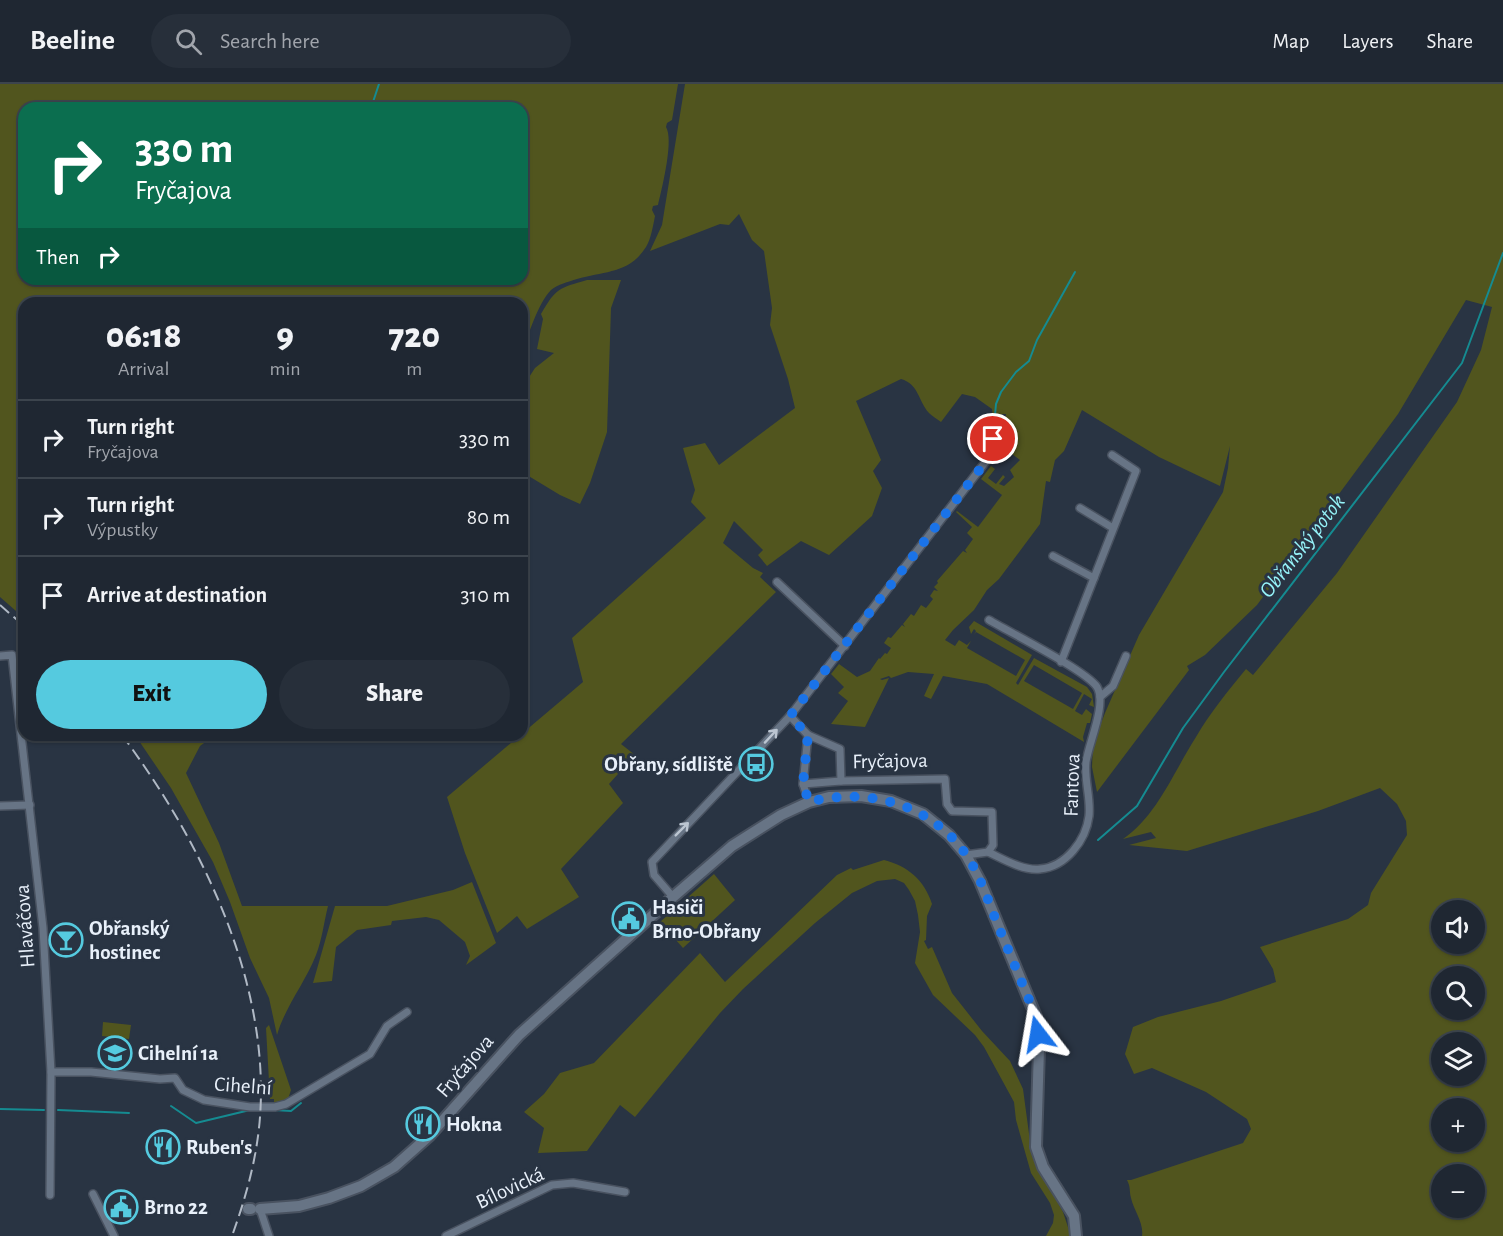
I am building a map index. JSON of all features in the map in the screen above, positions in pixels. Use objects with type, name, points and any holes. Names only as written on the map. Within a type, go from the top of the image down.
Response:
[{"type":"main road","name":"Fryčajova","points":[[253,1209],[299,1206],[329,1198],[361,1186],[394,1167],[429,1136],[519,1035],[732,846],[781,814],[809,802],[829,797],[861,796],[891,801],[923,814],[949,835],[966,855],[980,881],[1037,1019],[1039,1048],[1036,1147],[1043,1167],[1074,1216],[1076,1236]]},
{"type":"street","points":[[673,897],[654,875],[652,862],[790,716],[990,456],[993,439]]},
{"type":"street","points":[[1061,662],[1136,471],[1112,456]]},
{"type":"street","points":[[1080,508],[1113,528]]},
{"type":"street","points":[[1053,556],[1094,578]]},
{"type":"street","points":[[777,582],[845,646]]},
{"type":"street","points":[[989,620],[1081,673],[1094,684],[1100,697]]},
{"type":"street","name":"Hlaváčova","points":[[0,656],[12,655],[18,705]]},
{"type":"street","name":"Fantova","points":[[988,852],[1013,864],[1040,869],[1065,858],[1081,841],[1087,828],[1089,815],[1086,764],[1101,704],[1100,697],[1113,686],[1126,656]]},
{"type":"street","name":"Fryčajova","points":[[790,716],[808,735],[840,749],[841,781]]},
{"type":"street","points":[[808,735],[803,784],[809,802]]},
{"type":"street","name":"Hlaváčova","points":[[22,741],[43,928],[51,1072],[50,1196]]},
{"type":"street","name":"Fryčajova","points":[[803,784],[945,779],[947,804],[952,810],[992,812],[993,845],[988,852]]},
{"type":"street","points":[[0,806],[30,806]]},
{"type":"street","points":[[966,855],[988,852]]},
{"type":"street","name":"Cihelní","points":[[51,1072],[91,1072],[175,1078],[183,1090],[204,1101],[250,1107],[275,1107],[291,1102],[370,1054],[387,1026],[407,1012]]},
{"type":"street","name":"Bílovická","points":[[446,1236],[552,1185],[573,1183],[625,1192]]},
{"type":"street","points":[[93,1194],[114,1236]]},
{"type":"street","points":[[253,1209],[269,1236]]},
{"type":"green space","points":[[0,84],[678,84],[672,120],[667,123],[666,127],[669,142],[664,176],[658,205],[653,206],[655,216],[646,247],[639,256],[624,267],[567,282],[551,290],[538,311],[528,335],[528,297],[18,297],[18,613],[0,597]]},
{"type":"green space","points":[[685,84],[1503,84],[1503,1236],[1142,1236],[1142,1226],[1132,1203],[1127,1180],[1243,1143],[1251,1129],[1247,1119],[1206,1092],[1152,1068],[1134,1074],[1125,1054],[1133,1027],[1158,1017],[1221,1001],[1276,982],[1273,969],[1260,947],[1348,919],[1368,905],[1371,893],[1407,835],[1406,821],[1397,804],[1380,788],[1318,811],[1187,851],[1129,845],[1156,838],[1151,832],[1123,839],[1146,818],[1155,806],[1201,728],[1246,669],[1253,675],[1337,573],[1457,402],[1481,350],[1492,307],[1466,300],[1398,414],[1257,605],[1205,655],[1187,666],[1189,670],[1097,792],[1092,767],[1093,744],[1139,635],[1223,492],[1230,446],[1220,486],[1159,457],[1082,410],[1064,451],[1055,460],[1050,482],[1046,481],[1040,524],[999,579],[987,590],[974,610],[945,640],[955,646],[959,640],[967,645],[971,641],[967,648],[1016,676],[1025,660],[976,632],[974,635],[976,631],[974,629],[971,634],[969,627],[974,621],[1032,655],[1016,683],[1018,685],[1034,658],[1087,687],[1092,694],[1094,707],[1089,705],[1092,699],[1084,694],[1075,711],[1082,715],[1086,709],[1092,714],[1083,737],[1084,742],[987,684],[943,676],[931,699],[924,696],[934,674],[908,672],[880,679],[889,678],[865,727],[831,724],[848,701],[838,693],[844,687],[831,674],[839,664],[857,677],[870,671],[879,658],[887,654],[891,648],[884,643],[888,637],[891,638],[902,625],[905,627],[903,624],[911,614],[914,616],[921,605],[926,608],[933,599],[930,596],[934,590],[938,591],[934,587],[937,581],[963,551],[967,553],[965,550],[973,539],[967,533],[972,527],[956,512],[978,527],[1002,495],[981,479],[991,466],[995,469],[988,478],[996,484],[1003,475],[1005,477],[999,484],[1004,486],[1014,477],[1010,470],[1020,460],[1001,446],[1006,414],[1002,414],[994,426],[992,409],[975,397],[962,394],[941,422],[925,408],[915,389],[907,381],[901,379],[856,401],[881,460],[873,471],[882,488],[872,516],[829,555],[801,541],[767,566],[758,555],[763,550],[734,521],[723,543],[753,568],[763,573],[760,577],[776,592],[621,744],[635,755],[609,784],[623,803],[561,869],[579,897],[527,929],[517,916],[497,933],[465,853],[447,797],[513,741],[528,741],[528,729],[583,682],[572,638],[706,518],[691,502],[695,490],[683,448],[705,443],[719,465],[795,408],[770,325],[772,308],[764,251],[752,240],[739,214],[729,225],[720,224],[650,251],[662,225]],"holes":[[[1034,665],[1082,693],[1073,709],[1024,681]]]},
{"type":"green space","points":[[587,280],[621,280],[611,308],[607,432],[590,483],[580,504],[528,476],[528,379],[535,368],[554,353],[537,349],[543,319],[541,314],[559,290]]},
{"type":"green space","points":[[139,741],[207,741],[200,746],[186,773],[219,843],[242,906],[328,906],[316,955],[277,1035],[269,998],[250,958],[213,862],[171,788]]},
{"type":"green space","points":[[884,860],[908,870],[920,881],[929,895],[932,904],[927,916],[926,940],[924,941],[928,949],[932,947],[952,993],[982,1031],[1010,1061],[1023,1089],[1032,1156],[1063,1212],[1071,1236],[1046,1236],[1053,1223],[1054,1215],[1050,1203],[1031,1173],[1016,1120],[1014,1102],[984,1047],[975,1035],[933,995],[915,963],[920,932],[915,901],[904,883],[895,879],[877,881],[852,893],[815,923],[720,1013],[635,1117],[620,1105],[587,1151],[538,1153],[544,1128],[524,1112],[544,1094],[560,1073],[594,1063],[700,953],[725,982],[837,875],[851,868],[853,870]]},
{"type":"green space","points":[[714,874],[735,900],[683,948],[660,922]]},
{"type":"green space","points":[[472,882],[496,943],[466,965],[470,956],[465,942],[439,920],[426,917],[392,921],[391,925],[357,930],[336,947],[332,981],[313,983],[335,906],[387,906],[453,890]]},
{"type":"green space","points":[[103,1022],[131,1025],[129,1039],[102,1036]]},
{"type":"green space","points":[[269,1025],[291,1090],[288,1099],[274,1105],[274,1099],[270,1099],[266,1028]]},
{"type":"waterway","points":[[373,102],[379,84]]},
{"type":"waterway","name":"Obřanský potok","points":[[1098,840],[1137,806],[1183,728],[1224,672],[1462,363],[1503,253]]},
{"type":"waterway","points":[[995,415],[996,404],[1001,392],[1016,372],[1029,361],[1037,340],[1075,272]]},
{"type":"waterway","points":[[997,434],[998,439]]},
{"type":"waterway","name":"Obřanský potok","points":[[274,1110],[291,1111],[301,1103]]},
{"type":"waterway","name":"Obřanský potok","points":[[171,1106],[196,1123],[250,1110]]},
{"type":"waterway","name":"Obřanský potok","points":[[0,1109],[44,1110]]},
{"type":"waterway","name":"Obřanský potok","points":[[58,1110],[129,1113]]},
{"type":"railway","points":[[0,605],[18,621]]},
{"type":"railway","points":[[126,741],[178,820],[203,867],[242,964],[254,1015],[260,1066],[259,1132],[250,1177],[232,1236]]},
{"type":"place","name":"Obřany, sídliště","points":[[756,764]]},
{"type":"place","name":"Hasiči Brno-Obřany","points":[[629,919]]},
{"type":"place","name":"Obřanský hostinec","points":[[66,940]]},
{"type":"place","name":"Cihelní 1a","points":[[115,1053]]},
{"type":"place","name":"Hokna","points":[[423,1124]]},
{"type":"place","name":"Ruben's","points":[[163,1147]]},
{"type":"place","name":"Brno 22","points":[[121,1207]]},
{"type":"route","points":[[993,439],[990,456],[790,716],[808,735],[803,784],[809,802],[829,797],[861,796],[891,801],[923,814],[949,835],[966,855],[980,881],[1037,1019],[1038,1034]]}]
